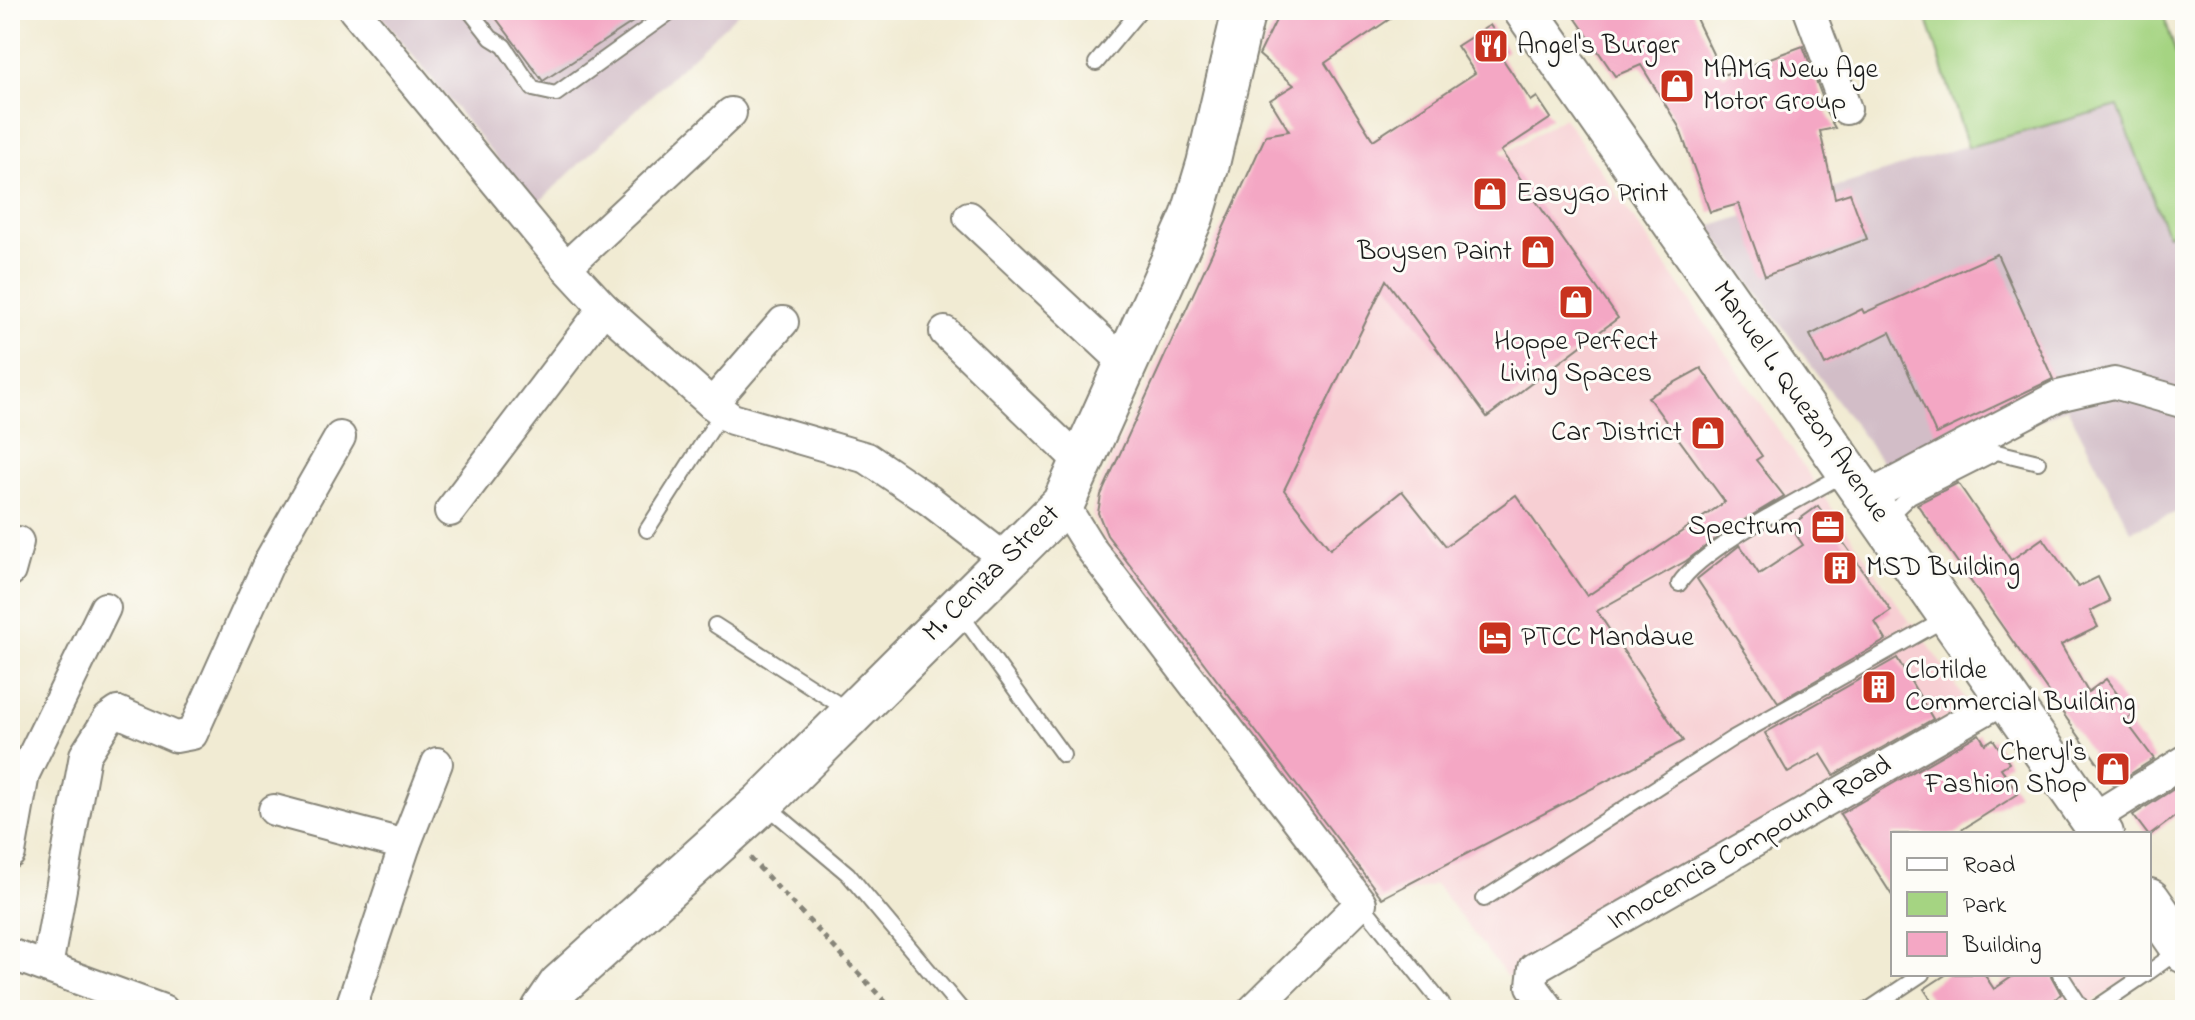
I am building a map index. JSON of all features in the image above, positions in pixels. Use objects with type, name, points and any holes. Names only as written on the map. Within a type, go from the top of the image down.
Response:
[{"type":"street","points":[[354,10],[566,267],[604,308],[717,408],[732,419],[867,458],[929,500],[1008,561]]},
{"type":"street","name":"Manuel L. Quezon Avenue","points":[[1525,10],[2097,826]]},
{"type":"street","points":[[1809,10],[1846,109]]},
{"type":"street","name":"M. Ceniza Street","points":[[543,1010],[560,985],[763,802],[1063,504],[1192,217],[1208,164],[1241,11]]},
{"type":"street","points":[[566,267],[731,113]]},
{"type":"street","points":[[969,217],[1127,365]]},
{"type":"street","points":[[450,511],[604,308]]},
{"type":"street","points":[[717,408],[783,322]]},
{"type":"street","points":[[945,332],[1081,463]]},
{"type":"street","points":[[1866,496],[2058,396],[2114,383],[2185,403]]},
{"type":"street","points":[[47,967],[85,755],[108,719],[118,712],[176,737],[192,734],[270,560],[340,437]]},
{"type":"street","points":[[1063,504],[1091,549],[1361,903],[1253,1010]]},
{"type":"street","points":[[10,853],[24,774],[105,608]]},
{"type":"street","name":"Innocencia Compound Road","points":[[1550,1010],[1532,986],[1534,968],[2007,697]]},
{"type":"street","points":[[2097,826],[2185,761]]},
{"type":"street","points":[[350,1010],[405,845],[437,763]]},
{"type":"street","points":[[274,810],[405,845]]},
{"type":"street","points":[[2151,903],[2184,950]]},
{"type":"street","points":[[10,954],[163,1010]]},
{"type":"lane","points":[[469,10],[491,38],[504,46],[533,89],[556,94],[673,10]]},
{"type":"lane","points":[[1096,63],[1140,10]]},
{"type":"lane","points":[[647,530],[717,408]]},
{"type":"lane","points":[[1679,584],[1686,573],[1743,532],[1866,496],[1910,496],[1997,452],[2038,462]]},
{"type":"lane","points":[[958,610],[1063,755]]},
{"type":"lane","points":[[1484,899],[1733,738],[1950,616]]},
{"type":"lane","points":[[715,625],[852,713]]},
{"type":"lane","points":[[763,802],[848,874],[961,1009]]},
{"type":"lane","points":[[1361,903],[1442,1004]]},
{"type":"lane","points":[[2151,971],[2184,950]]},
{"type":"lane","points":[[1868,1010],[1919,976]]},
{"type":"lane","points":[[2061,976],[2083,1010]]},
{"type":"lane","points":[[2093,1010],[2126,980]]},
{"type":"path","points":[[727,835],[893,1010]]},
{"type":"shaded area","points":[[376,10],[741,10],[535,206]]},
{"type":"shaded area","points":[[2118,106],[2166,234],[2185,230],[2185,509],[2131,531],[2067,407],[1902,489],[1709,227],[1956,149]]},
{"type":"shaded area","points":[[1273,116],[1362,241],[1564,117],[1910,622],[1884,638],[1913,622],[1969,705],[1507,977],[1435,884],[1377,903],[1101,536],[1092,514],[1097,489]]},
{"type":"shaded area","points":[[1998,976],[2130,976],[2081,1010],[2023,1010]]},
{"type":"green space","points":[[1924,10],[2162,10],[2185,81],[2185,230],[2167,234],[2118,106],[1968,147]]},
{"type":"building","points":[[490,10],[651,10],[543,81]]},
{"type":"building","points":[[1281,10],[1403,10],[1325,63],[1373,140],[1475,73],[1457,46],[1490,25],[1507,51],[1500,55],[1531,101],[1537,97],[1551,118],[1501,151],[1618,318],[1487,417],[1386,280],[1284,490],[1330,549],[1402,491],[1446,546],[1516,495],[1587,596],[1725,502],[1648,397],[1701,368],[1762,456],[1756,460],[1784,496],[1726,531],[1686,561],[1597,611],[1683,741],[1382,898],[1107,535],[1098,513],[1101,495],[1266,135],[1289,131],[1270,100],[1294,85],[1259,55]]},
{"type":"building","points":[[1570,10],[1692,10],[1723,75],[1803,46],[1823,99],[1819,100],[1835,128],[1820,131],[1835,198],[1850,193],[1867,239],[1765,276],[1739,204],[1710,212],[1679,127],[1641,65],[1615,76]]},
{"type":"building","points":[[1997,254],[2053,379],[1936,434],[1890,332],[1825,365],[1810,335],[1862,309],[1864,313]]},
{"type":"building","points":[[1958,483],[2011,560],[2043,538],[2078,587],[2098,577],[2110,601],[2090,611],[2098,627],[2061,645],[2088,692],[2106,679],[2133,715],[2125,720],[2154,759],[2113,785],[1917,504]]},
{"type":"building","points":[[1818,506],[1891,611],[1875,622],[1886,640],[1778,702],[1697,579],[1740,545],[1759,574],[1803,545],[1790,526]]},
{"type":"building","name":"Clotilde Commercial Building","points":[[1897,658],[1933,719],[1834,775],[1821,754],[1788,773],[1765,733]]},
{"type":"building","points":[[1979,734],[1985,744],[1993,739],[2009,763],[2001,768],[2018,794],[1958,832],[1891,832],[1891,894],[1840,814]]},
{"type":"building","points":[[2185,782],[2185,809],[2151,834],[2133,815]]},
{"type":"building","points":[[1944,976],[1985,976],[1994,989],[2013,976],[2051,976],[2061,994],[2043,1010],[1938,1010],[1924,989]]},
{"type":"place","name":"Angel's Burger","points":[[1491,46]]},
{"type":"place","name":"MAMG New Age Motor Group","points":[[1677,86]]},
{"type":"place","name":"EasyGo Print","points":[[1490,194]]},
{"type":"place","name":"Boysen Paint","points":[[1538,252]]},
{"type":"place","name":"Hoppe Perfect Living Spaces","points":[[1576,302]]},
{"type":"place","name":"Car District","points":[[1708,433]]},
{"type":"place","name":"Spectrum","points":[[1828,527]]},
{"type":"place","name":"MSD Building","points":[[1840,568]]},
{"type":"place","name":"PTCC Mandaue","points":[[1495,638]]},
{"type":"place","name":"Clotilde Commercial Building","points":[[1879,687]]},
{"type":"place","name":"Cheryl's Fashion Shop","points":[[2113,769]]}]
